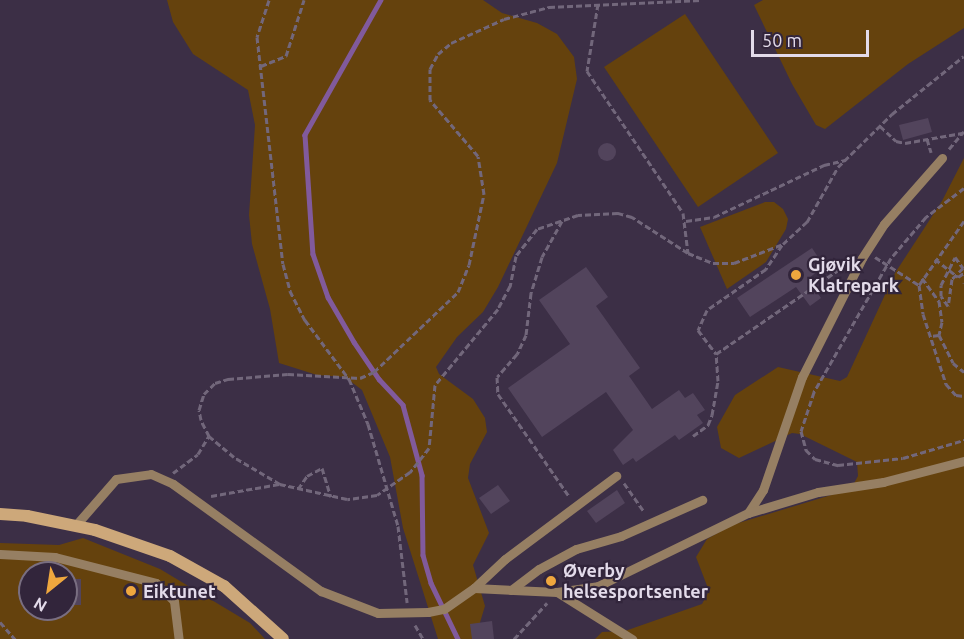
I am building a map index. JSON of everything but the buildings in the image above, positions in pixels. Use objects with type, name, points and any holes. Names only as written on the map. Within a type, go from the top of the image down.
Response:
[{"type":"main road","points":[[0,514],[75,526],[146,546],[199,571],[250,607],[283,639]]},
{"type":"lane","points":[[748,513],[763,490],[802,377],[864,254],[884,224],[942,158]]},
{"type":"lane","points":[[474,588],[557,592],[606,583],[662,552],[748,513],[818,492],[883,482],[964,461]]},
{"type":"lane","points":[[75,526],[116,479],[150,474],[192,498],[321,591],[378,613],[444,609],[474,588],[505,559],[616,476]]},
{"type":"lane","points":[[511,590],[539,569],[576,549],[621,537],[702,500]]},
{"type":"lane","points":[[0,554],[55,557],[156,583],[174,601],[179,639]]},
{"type":"lane","points":[[557,592],[632,639]]},
{"type":"path","points":[[269,0],[257,37],[283,264],[290,291],[305,320],[349,379],[388,488],[398,526],[408,612],[423,639]]},
{"type":"path","points":[[261,66],[286,56],[303,0]]},
{"type":"path","points":[[701,0],[549,7],[504,19],[467,33],[438,54],[430,69],[429,100],[469,144],[482,167],[484,194],[469,266],[458,292],[440,312],[374,372],[349,379],[267,374],[214,383],[204,394],[199,410],[209,436],[234,457],[280,484],[331,497],[368,496],[388,488],[410,472],[429,448],[435,385],[498,309],[525,242],[537,230],[563,220],[593,213],[618,213],[632,217],[687,253],[724,264],[752,258],[783,244]]},
{"type":"path","points":[[598,3],[587,71],[686,221],[687,253]]},
{"type":"path","points":[[693,436],[708,425],[718,381],[716,354],[698,330],[707,310],[766,269],[783,244],[807,222],[844,160],[880,126],[964,56]]},
{"type":"path","points":[[880,126],[905,143],[942,134],[963,132]]},
{"type":"path","points":[[942,158],[963,132]]},
{"type":"path","points":[[686,221],[714,217],[824,165],[844,160]]},
{"type":"path","points":[[964,188],[926,217],[886,266],[814,392],[804,417],[802,441],[815,459],[838,465],[903,458],[964,440]]},
{"type":"path","points":[[563,220],[540,263],[526,335],[517,354],[497,378],[498,394],[576,505]]},
{"type":"path","points":[[964,221],[919,285],[931,336],[946,384],[956,395],[964,396]]},
{"type":"path","points":[[716,354],[837,270],[864,254],[919,285]]},
{"type":"path","points":[[955,257],[963,268],[956,274],[948,306],[940,296],[948,268],[955,257]]},
{"type":"path","points":[[936,259],[956,274],[964,273]]},
{"type":"path","points":[[922,278],[939,302],[942,322],[939,335],[953,363],[964,372]]},
{"type":"path","points":[[931,336],[939,335]]},
{"type":"path","points":[[164,480],[198,454],[209,436]]},
{"type":"path","points":[[298,489],[307,476],[322,468],[331,497]]},
{"type":"path","points":[[616,476],[637,500],[650,523]]},
{"type":"path","points":[[192,498],[280,484]]},
{"type":"path","points":[[514,639],[557,592]]},
{"type":"path","points":[[0,622],[15,639]]},
{"type":"shaded area","points":[[167,0],[483,0],[502,13],[537,23],[557,34],[574,57],[577,79],[557,163],[498,287],[483,312],[457,337],[436,367],[439,374],[473,399],[485,418],[487,432],[470,464],[468,478],[489,533],[473,565],[485,606],[475,639],[438,639],[403,528],[390,457],[362,390],[345,377],[317,375],[279,363],[270,309],[252,244],[249,215],[255,125],[248,90],[193,54],[173,22]]},
{"type":"shaded area","points":[[763,0],[964,0],[964,28],[908,64],[825,129],[816,125],[792,84],[754,5]]},
{"type":"shaded area","points":[[685,14],[778,153],[698,207],[604,67]]},
{"type":"shaded area","points":[[964,158],[964,639],[595,639],[602,632],[625,631],[702,604],[709,591],[696,557],[707,539],[732,525],[851,489],[858,476],[857,462],[800,434],[792,433],[739,458],[721,448],[717,427],[735,395],[778,367],[840,381],[847,377],[895,273],[942,201]]},
{"type":"shaded area","points":[[765,202],[774,202],[783,209],[788,219],[786,229],[766,262],[727,289],[700,227]]},
{"type":"shaded area","name":"Eiktunet","points":[[83,538],[160,569],[250,623],[265,639],[0,639],[0,543],[59,545]]},
{"type":"waterway","points":[[381,0],[305,135],[313,254],[328,297],[354,342],[379,379],[403,405],[422,475],[423,555],[431,583],[458,639]]},
{"type":"place","name":"Gjøvik Klatrepark","points":[[796,275]]},
{"type":"place","name":"Øverby helsesportsenter","points":[[551,581]]},
{"type":"place","name":"Eiktunet","points":[[131,591]]}]
